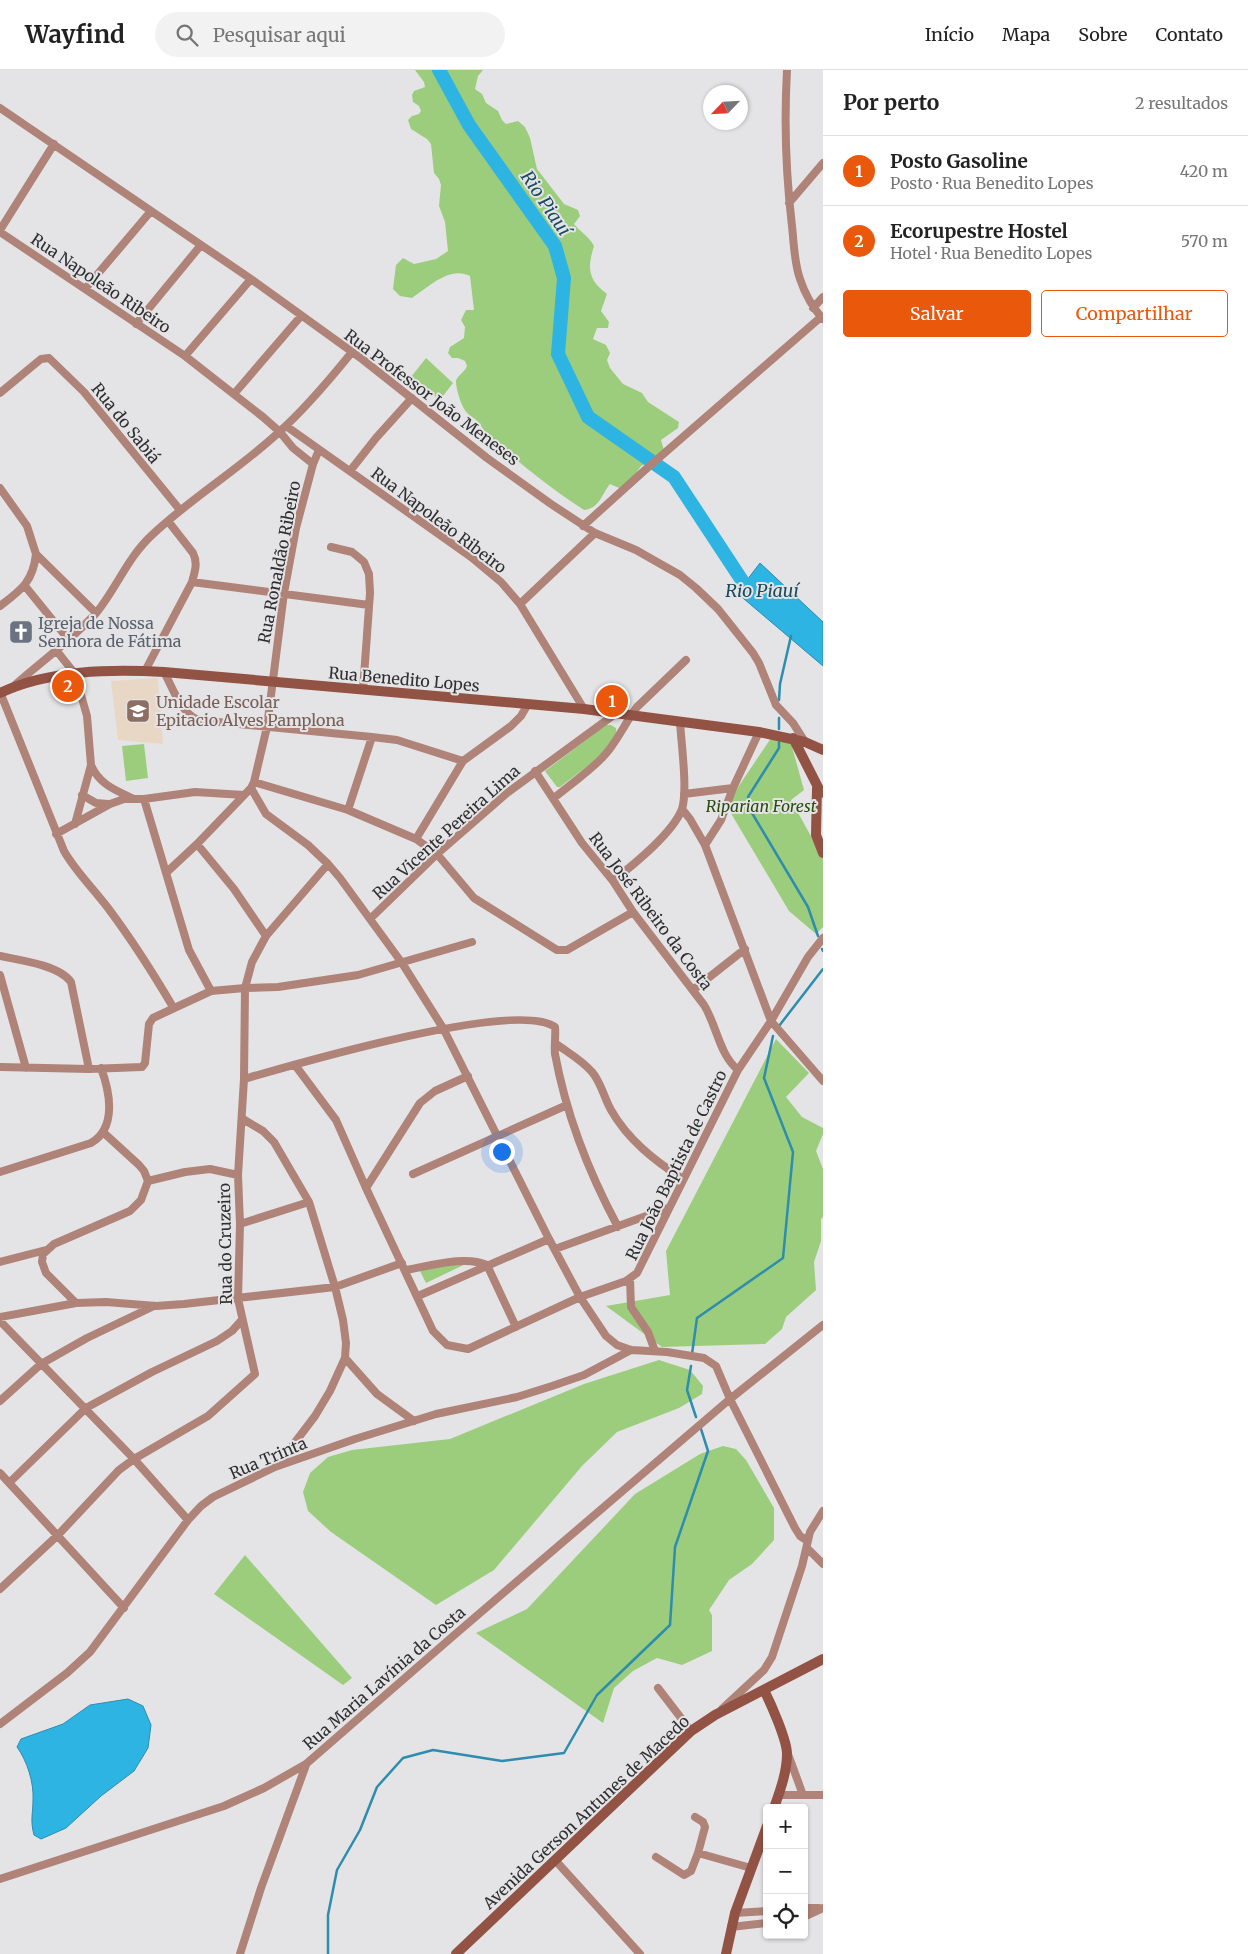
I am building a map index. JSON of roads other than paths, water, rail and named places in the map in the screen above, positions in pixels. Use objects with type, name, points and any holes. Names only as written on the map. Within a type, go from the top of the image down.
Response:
[{"type":"main road","name":"Rua Benedito Lopes","points":[[0,693],[14,686],[75,674],[164,672],[584,709],[680,720],[793,738],[823,750]]},
{"type":"main road","points":[[793,738],[820,792],[816,835],[823,853]]},
{"type":"main road","name":"Avenida Gerson Antunes de Macedo","points":[[456,1954],[691,1731],[715,1716],[823,1659]]},
{"type":"main road","points":[[764,1690],[776,1718],[787,1752],[786,1769],[775,1804]]},
{"type":"main road","points":[[726,1954],[735,1913],[763,1836]]},
{"type":"street","points":[[583,526],[645,470],[822,318],[813,308],[798,272],[789,203],[786,113],[787,70]]},
{"type":"street","name":"Rua Professor João Meneses","points":[[0,108],[251,279],[352,352],[495,463],[583,526],[636,550],[680,575],[709,600],[753,653],[776,705],[793,723],[805,742]]},
{"type":"street","points":[[0,231],[54,144]]},
{"type":"street","points":[[789,203],[823,163]]},
{"type":"street","points":[[85,289],[151,211]]},
{"type":"street","name":"Rua Napoleão Ribeiro","points":[[0,231],[185,356],[283,429],[350,470],[471,557],[500,582],[520,604],[584,709]]},
{"type":"street","points":[[136,324],[201,245]]},
{"type":"street","points":[[185,356],[251,279]]},
{"type":"street","points":[[813,308],[823,298]]},
{"type":"street","points":[[234,394],[301,316]]},
{"type":"street","points":[[14,686],[96,612],[140,547],[180,510],[220,481],[283,429],[352,352]]},
{"type":"street","name":"Rua do Sabiá","points":[[0,393],[41,358],[48,357],[84,392],[180,510]]},
{"type":"street","points":[[350,470],[412,398]]},
{"type":"street","points":[[283,429],[293,448],[313,464]]},
{"type":"street","name":"Rua Ronaldão Ribeiro","points":[[253,785],[267,727],[284,594],[296,528],[313,464],[319,450]]},
{"type":"street","points":[[1,493],[27,526],[36,554],[96,612]]},
{"type":"street","points":[[145,671],[192,582],[196,568],[196,558],[168,521]]},
{"type":"street","points":[[520,604],[595,533]]},
{"type":"street","points":[[331,547],[352,552],[364,562],[371,581],[363,690]]},
{"type":"street","points":[[0,606],[25,586],[32,573],[36,554]]},
{"type":"street","points":[[192,582],[369,605]]},
{"type":"street","points":[[25,586],[68,639]]},
{"type":"street","points":[[56,650],[75,674],[87,716],[91,765],[74,824]]},
{"type":"street","points":[[554,798],[602,758],[620,735],[630,715],[686,660]]},
{"type":"street","points":[[164,672],[182,705],[193,718],[206,721],[372,736],[397,740],[463,761]]},
{"type":"street","points":[[0,693],[56,834],[75,870],[132,940],[173,1007]]},
{"type":"street","points":[[416,839],[463,761],[511,726],[521,716],[528,704]]},
{"type":"street","name":"Rua Vicente Pereira Lima","points":[[370,919],[437,854],[486,811],[535,772],[615,714]]},
{"type":"street","points":[[613,881],[657,842],[669,829],[682,809],[684,794],[680,720]]},
{"type":"street","points":[[704,844],[721,820],[733,788],[759,732]]},
{"type":"street","points":[[348,810],[372,736]]},
{"type":"street","points":[[91,765],[98,778],[106,786],[132,798],[144,799],[195,792],[244,795]]},
{"type":"street","name":"Rua José Ribeiro da Costa","points":[[535,772],[582,843],[613,881],[633,912],[711,1016],[723,1051],[730,1063],[738,1070]]},
{"type":"street","points":[[166,872],[197,844],[253,785]]},
{"type":"street","points":[[253,785],[348,810],[416,839],[437,854],[474,898],[558,950],[567,950],[633,912]]},
{"type":"street","points":[[253,785],[266,814],[328,864],[402,963],[443,1028],[549,1239],[580,1297],[606,1336],[617,1345],[631,1350],[656,1351],[704,1358],[716,1366],[730,1399],[795,1528],[823,1564]]},
{"type":"street","points":[[684,794],[733,788]]},
{"type":"street","points":[[82,796],[96,803],[110,804]]},
{"type":"street","points":[[56,834],[110,804],[132,798]]},
{"type":"street","points":[[144,799],[189,950],[211,991]]},
{"type":"street","points":[[682,809],[704,844],[771,1021],[823,1080]]},
{"type":"street","points":[[197,844],[234,890],[266,936]]},
{"type":"street","name":"Rua do Cruzeiro","points":[[0,1589],[58,1535],[113,1475],[134,1459],[208,1416],[255,1374],[238,1299],[240,1224],[238,1175],[243,1119],[245,988],[252,962],[266,936],[328,864]]},
{"type":"street","name":"Rua João Baptista de Castro","points":[[418,1296],[433,1331],[440,1340],[453,1347],[468,1349],[580,1297],[630,1279],[640,1268],[668,1208],[738,1070],[771,1021],[808,957],[823,938]]},
{"type":"street","points":[[0,1067],[140,1068],[146,1062],[151,1019],[157,1014],[211,991],[278,987],[328,981],[358,975],[472,942]]},
{"type":"street","points":[[693,990],[745,949]]},
{"type":"street","points":[[0,956],[37,964],[62,973],[69,978],[89,1069]]},
{"type":"street","points":[[0,975],[26,1068]]},
{"type":"street","points":[[244,1079],[443,1028],[516,1020],[534,1020],[548,1023],[555,1027],[556,1054],[568,1105],[592,1176],[618,1227]]},
{"type":"street","points":[[555,1044],[587,1066],[594,1074],[611,1110],[632,1139],[661,1165],[683,1180]]},
{"type":"street","points":[[294,1065],[334,1115],[366,1188],[418,1296],[549,1239]]},
{"type":"street","points":[[0,1172],[91,1143],[104,1133],[109,1101],[101,1068]]},
{"type":"street","points":[[366,1188],[420,1103],[435,1091],[468,1076]]},
{"type":"street","points":[[413,1174],[568,1105]]},
{"type":"street","points":[[243,1119],[263,1131],[274,1142],[308,1202],[343,1320],[346,1343],[345,1358],[340,1372],[315,1416],[275,1467]]},
{"type":"street","points":[[0,1262],[46,1250],[54,1244],[130,1211],[141,1200],[148,1181],[144,1171],[104,1133]]},
{"type":"street","points":[[148,1181],[185,1172],[210,1169],[238,1175]]},
{"type":"street","points":[[240,1224],[308,1202]]},
{"type":"street","points":[[556,1249],[668,1208]]},
{"type":"street","points":[[46,1250],[42,1257],[46,1273],[76,1303]]},
{"type":"street","points":[[0,1319],[76,1303],[106,1302],[156,1306],[238,1299],[334,1287],[404,1267],[475,1261],[487,1265],[516,1326]]},
{"type":"street","points":[[630,1279],[631,1307],[648,1332],[656,1351]]},
{"type":"street","points":[[0,1401],[41,1364],[87,1338],[156,1306]]},
{"type":"street","points":[[0,1319],[134,1459],[188,1520]]},
{"type":"street","points":[[9,1483],[86,1408],[112,1392],[217,1341],[232,1331],[242,1321]]},
{"type":"street","name":"Rua Maria Lavínia da Costa","points":[[0,1879],[224,1806],[264,1788],[306,1764],[452,1636],[730,1399],[823,1325]]},
{"type":"street","name":"Rua Trinta","points":[[0,1724],[79,1663],[101,1639],[188,1520],[201,1506],[214,1497],[275,1467],[306,1456],[458,1408],[517,1396],[552,1386],[584,1375],[631,1350]]},
{"type":"street","points":[[345,1358],[377,1394],[414,1421]]},
{"type":"street","points":[[0,1473],[124,1608]]},
{"type":"street","points":[[715,1716],[764,1670],[772,1657],[813,1525],[823,1512]]},
{"type":"street","points":[[658,1688],[691,1731]]},
{"type":"street","points":[[787,1752],[803,1795]]},
{"type":"street","points":[[240,1954],[261,1888],[306,1764]]},
{"type":"street","points":[[778,1795],[823,1795]]},
{"type":"street","points":[[656,1857],[684,1875],[690,1871],[698,1853],[705,1827],[703,1822],[695,1817]]},
{"type":"street","points":[[698,1853],[751,1868]]},
{"type":"street","points":[[556,1860],[640,1954]]},
{"type":"street","points":[[808,1908],[822,1908]]},
{"type":"street","points":[[808,1915],[822,1908]]},
{"type":"street","points":[[735,1913],[763,1911]]},
{"type":"street","points":[[732,1927],[763,1923]]},
{"type":"water","name":"Rio Piauí","points":[[760,563],[823,622],[823,666],[737,593]]},
{"type":"water","points":[[128,1699],[143,1706],[151,1725],[148,1748],[134,1771],[101,1796],[66,1828],[41,1839],[34,1835],[31,1779],[27,1765],[17,1747],[21,1739],[63,1724],[90,1705]]},
{"type":"waterway","name":"Rio Piauí","points":[[439,70],[469,125],[555,246],[564,278],[558,354],[588,417],[674,477],[743,582],[756,596]]},
{"type":"waterway","points":[[779,700],[780,684],[791,636]]},
{"type":"waterway","points":[[779,718],[779,729]]},
{"type":"waterway","points":[[779,742],[779,748],[748,797],[752,813],[808,907],[818,936]]},
{"type":"waterway","points":[[779,1026],[823,969]]},
{"type":"waterway","points":[[692,1354],[697,1318],[783,1258],[793,1152],[764,1078],[773,1036]]},
{"type":"waterway","points":[[691,1366],[687,1390],[696,1417]]},
{"type":"waterway","points":[[328,1954],[328,1915],[337,1870],[360,1830],[377,1787],[403,1758],[433,1750],[502,1761],[564,1753],[597,1695],[670,1625],[675,1547],[708,1451],[701,1429]]},
{"type":"place","name":"Igreja de Nossa Senhora de Fátima","points":[[21,632]]},
{"type":"place","name":"Ecorupestre Hostel","points":[[68,686]]},
{"type":"place","name":"Posto Gasoline","points":[[612,701]]},
{"type":"place","name":"Unidade Escolar Epitacio Alves Pamplona","points":[[138,711]]},
{"type":"park label","name":"Riparian Forest","points":[[761,806]]}]
